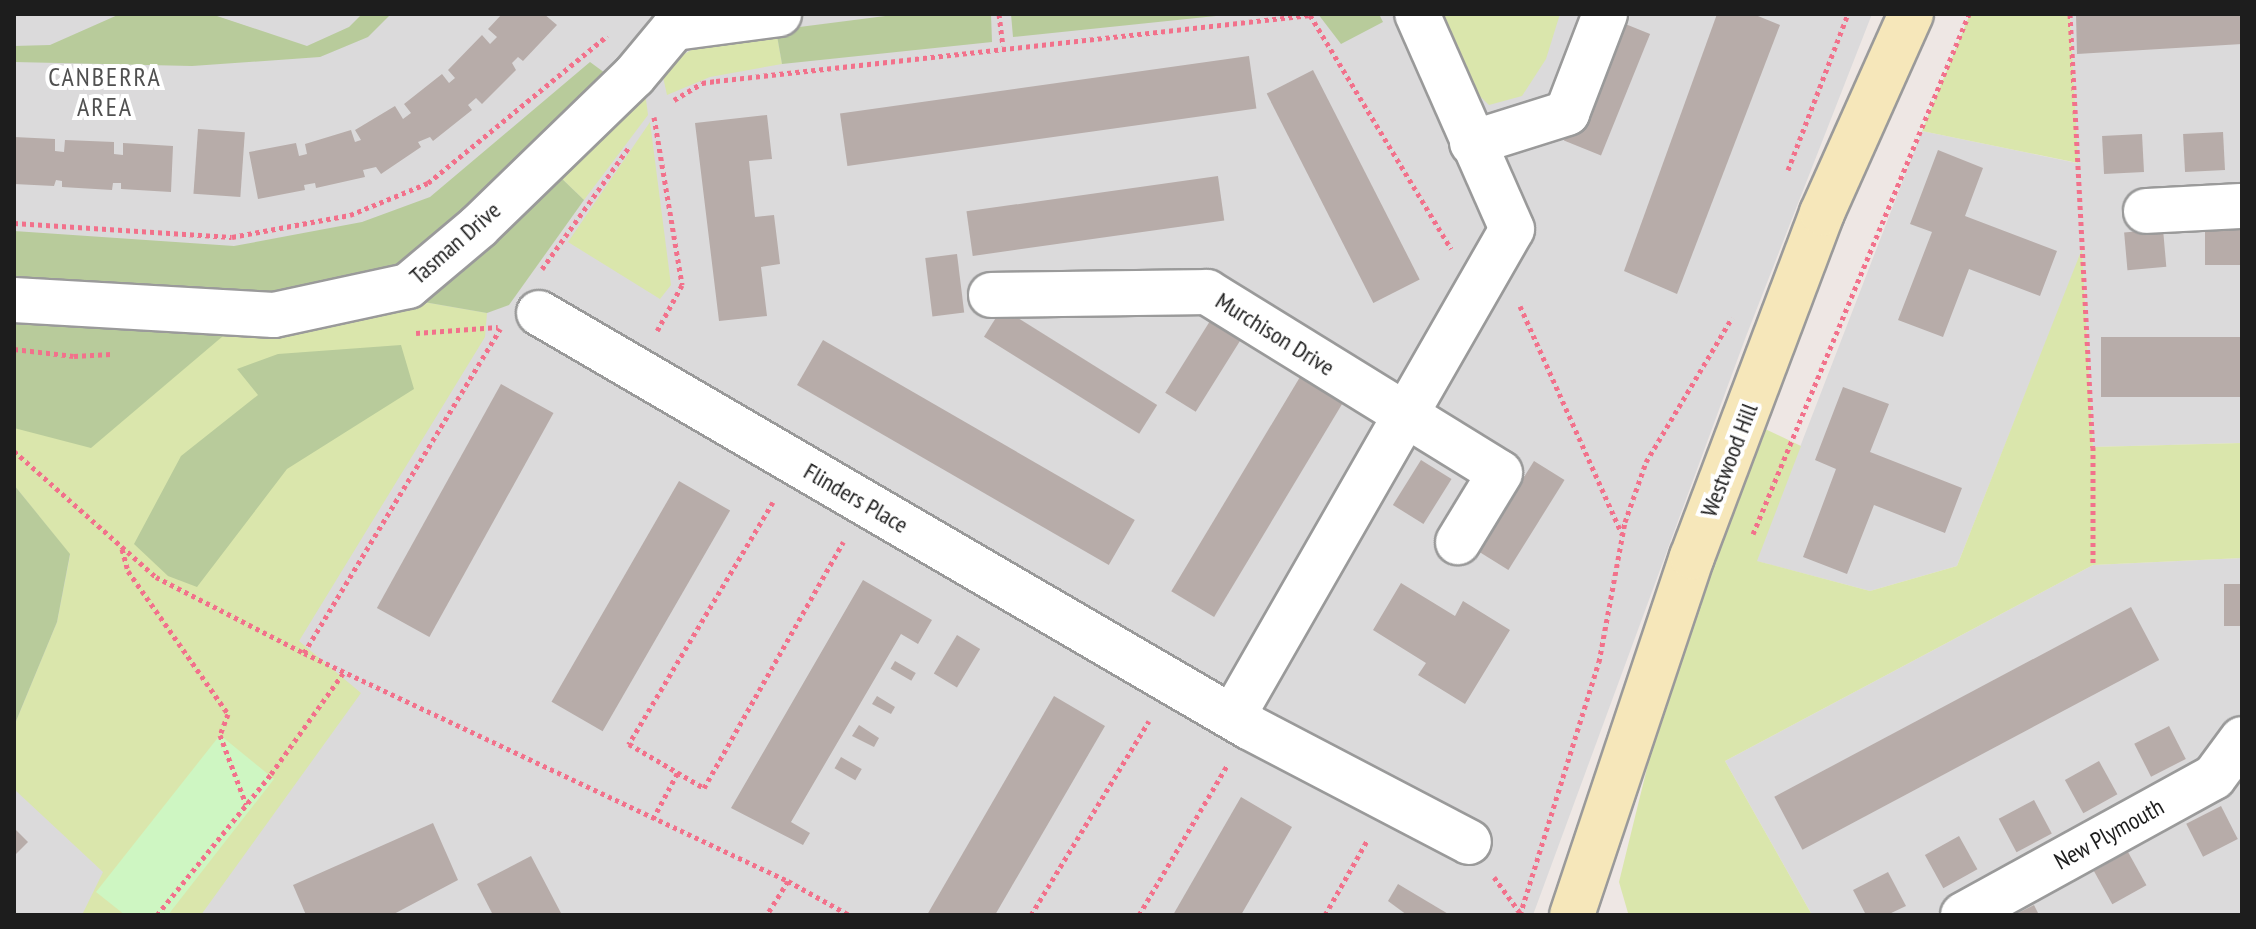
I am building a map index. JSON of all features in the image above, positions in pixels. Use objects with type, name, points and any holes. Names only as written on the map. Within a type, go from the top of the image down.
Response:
[{"type":"street","points":[[669,21],[779,14]]},
{"type":"street","points":[[1241,722],[1405,414],[1488,276],[1512,229],[1417,14]]},
{"type":"street","points":[[1472,143],[1567,113],[1605,14]]},
{"type":"street","name":"Westwood Hill","points":[[1572,915],[1697,543],[1822,213],[1911,14]]},
{"type":"street","name":"Tasman Drive","points":[[14,300],[274,315],[408,286],[478,227],[634,76],[669,21]]},
{"type":"street","points":[[2146,211],[2242,206]]},
{"type":"street","name":"Murchison Drive","points":[[991,295],[1207,292],[1500,473],[1458,542]]},
{"type":"street","name":"Flinders Place","points":[[522,308],[1241,722],[1469,842]]},
{"type":"street","name":"New Plymouth","points":[[1963,915],[2214,777],[2242,739]]},
{"type":"path","points":[[999,14],[1003,46]]},
{"type":"path","points":[[1782,187],[1848,14]]},
{"type":"path","points":[[1746,549],[1969,14]]},
{"type":"path","points":[[2070,14],[2093,447],[2093,565]]},
{"type":"path","points":[[645,126],[654,113],[702,83],[1003,46],[1310,15],[1488,276],[1622,534]]},
{"type":"path","points":[[14,223],[232,237],[350,215],[428,183],[601,37],[669,21]]},
{"type":"path","points":[[654,113],[682,285],[666,315]]},
{"type":"path","points":[[304,653],[522,308],[636,139]]},
{"type":"path","points":[[1521,915],[1599,662],[1622,534],[1646,462],[1738,302]]},
{"type":"path","points":[[406,334],[522,308]]},
{"type":"path","points":[[14,349],[74,356],[121,353]]},
{"type":"path","points":[[14,451],[156,577],[304,653],[788,881],[849,915]]},
{"type":"path","points":[[770,508],[629,744],[704,788],[838,553]]},
{"type":"path","points":[[122,547],[128,571],[228,714],[220,735],[246,805]]},
{"type":"path","points":[[157,915],[246,805],[344,672]]},
{"type":"path","points":[[1031,915],[1172,683]]},
{"type":"path","points":[[1139,915],[1241,722]]},
{"type":"path","points":[[653,819],[678,772]]},
{"type":"path","points":[[1325,915],[1375,828]]},
{"type":"path","points":[[767,915],[788,881]]},
{"type":"shaded area","points":[[14,14],[1872,14],[1745,339],[1533,915],[14,915]]},
{"type":"shaded area","points":[[2070,14],[2242,14],[2242,443],[2093,447],[2082,251],[1957,566],[1870,591],[1756,561],[1922,131],[2077,163]]},
{"type":"shaded area","points":[[2242,558],[2242,915],[1812,915],[1725,761],[2093,565]]},
{"type":"green space","points":[[120,14],[211,14],[307,46],[349,27],[362,14],[391,14],[368,37],[320,57],[192,66],[14,62],[14,46],[50,45]]},
{"type":"green space","points":[[901,14],[991,14],[992,42],[782,64],[776,30]]},
{"type":"green space","points":[[1011,14],[1235,14],[1013,37]]},
{"type":"green space","points":[[1318,14],[1379,14],[1383,22],[1341,44]]},
{"type":"green space","points":[[1444,14],[1560,14],[1546,59],[1522,96],[1489,105],[1462,79],[1445,37]]},
{"type":"green space","points":[[1970,14],[2070,14],[2078,163],[1922,131]]},
{"type":"green space","points":[[776,30],[782,64],[710,77],[667,95],[661,68],[711,38]]},
{"type":"green space","points":[[590,62],[605,73],[535,147],[401,267],[274,305],[14,282],[14,231],[234,246],[362,222],[430,197]]},
{"type":"green space","points":[[644,84],[648,115],[584,200],[556,173]]},
{"type":"green space","points":[[650,122],[671,285],[660,299],[568,242]]},
{"type":"green space","points":[[556,173],[584,200],[509,305],[487,313],[418,301]]},
{"type":"green space","points":[[2082,249],[2093,447],[2242,443],[2242,558],[2093,565],[1725,761],[1812,915],[1628,913],[1619,882],[1666,691],[1763,428],[1801,446],[1757,561],[1870,591],[1957,566]]},
{"type":"green space","points":[[418,301],[487,313],[485,337],[299,641],[361,693],[201,915],[82,915],[103,872],[14,789],[14,726],[57,622],[70,555],[14,485],[14,313]]},
{"type":"green space","points":[[14,313],[236,325],[91,448],[14,428]]},
{"type":"green space","points":[[401,345],[414,389],[287,469],[197,587],[168,576],[134,544],[181,456],[258,395],[237,369],[278,354]]},
{"type":"green space","points":[[14,485],[70,554],[57,622],[14,726]]},
{"type":"green space","points":[[220,735],[274,779],[168,915],[125,915],[96,892]]},
{"type":"building","points":[[502,14],[544,14],[557,25],[523,61],[518,57],[512,63],[516,70],[482,104],[476,98],[468,105],[472,110],[433,141],[430,137],[418,142],[421,147],[381,174],[376,167],[363,170],[365,177],[316,188],[315,183],[304,185],[305,190],[258,199],[249,152],[296,143],[299,156],[307,154],[305,144],[351,130],[355,142],[361,140],[355,130],[395,106],[403,119],[411,113],[404,104],[442,74],[449,83],[455,78],[448,70],[482,35],[490,44],[497,37],[488,29]]},
{"type":"building","points":[[1717,14],[1753,14],[1780,25],[1677,294],[1624,271]]},
{"type":"building","points":[[2076,14],[2242,14],[2242,44],[2077,54]]},
{"type":"building","points":[[1613,19],[1650,34],[1601,155],[1564,140]]},
{"type":"building","points":[[1249,56],[1256,108],[847,166],[840,113]]},
{"type":"building","points":[[1313,70],[1420,279],[1373,303],[1267,94]]},
{"type":"building","points":[[767,115],[772,159],[749,161],[755,217],[774,215],[780,264],[761,267],[767,316],[719,321],[695,123]]},
{"type":"building","points":[[198,129],[245,132],[240,197],[193,194]]},
{"type":"building","points":[[2223,132],[2225,170],[2185,172],[2183,134]]},
{"type":"building","points":[[2142,134],[2144,172],[2104,174],[2102,136]]},
{"type":"building","points":[[14,137],[55,139],[55,151],[64,152],[65,140],[114,142],[114,154],[123,155],[123,143],[173,146],[171,192],[121,189],[121,183],[113,183],[112,190],[62,187],[62,181],[56,180],[54,186],[14,184]]},
{"type":"building","points":[[1938,150],[1983,168],[1965,216],[2057,251],[2040,296],[1969,269],[1943,337],[1898,320],[1932,232],[1910,224]]},
{"type":"building","points":[[1218,176],[1224,221],[973,256],[966,211]]},
{"type":"building","points":[[2205,227],[2242,227],[2242,265],[2205,265]]},
{"type":"building","points":[[2163,229],[2166,267],[2127,270],[2124,232]]},
{"type":"building","points":[[957,254],[964,313],[932,316],[925,258]]},
{"type":"building","points":[[1002,308],[1157,405],[1139,434],[984,337]]},
{"type":"building","points":[[1215,313],[1246,332],[1196,412],[1165,393]]},
{"type":"building","points":[[2101,337],[2242,337],[2242,397],[2101,397]]},
{"type":"building","points":[[823,340],[1135,520],[1109,565],[797,385]]},
{"type":"building","points":[[1300,377],[1343,403],[1214,617],[1171,591]]},
{"type":"building","points":[[501,384],[553,413],[429,637],[377,608]]},
{"type":"building","points":[[1843,387],[1889,404],[1870,452],[1962,488],[1945,533],[1874,505],[1847,574],[1803,557],[1836,469],[1815,460]]},
{"type":"building","points":[[1421,460],[1452,479],[1423,524],[1393,505]]},
{"type":"building","points":[[1534,461],[1565,480],[1508,570],[1478,551]]},
{"type":"building","points":[[679,481],[730,510],[603,731],[552,702]]},
{"type":"building","points":[[863,580],[932,620],[918,644],[901,634],[791,822],[810,833],[803,845],[731,808]]},
{"type":"building","points":[[1401,583],[1455,616],[1463,601],[1510,630],[1465,704],[1418,675],[1426,663],[1373,630]]},
{"type":"building","points":[[2224,584],[2242,584],[2242,626],[2224,626]]},
{"type":"building","points":[[2131,607],[2159,660],[1802,850],[1774,797]]},
{"type":"building","points":[[957,635],[980,649],[957,687],[934,674]]},
{"type":"building","points":[[895,661],[916,673],[911,681],[890,669]]},
{"type":"building","points":[[877,696],[895,707],[891,714],[872,704]]},
{"type":"building","points":[[1054,696],[1105,726],[995,915],[927,915]]},
{"type":"building","points":[[859,725],[879,738],[874,747],[852,736]]},
{"type":"building","points":[[2169,726],[2186,759],[2151,777],[2134,744]]},
{"type":"building","points":[[841,757],[862,769],[855,780],[834,768]]},
{"type":"building","points":[[2099,761],[2117,794],[2083,813],[2065,780]]},
{"type":"building","points":[[1241,797],[1292,827],[1241,915],[1173,915]]},
{"type":"building","points":[[2034,800],[2052,834],[2017,852],[1999,819]]},
{"type":"building","points":[[2221,806],[2238,839],[2203,857],[2186,824]]},
{"type":"building","points":[[433,823],[458,880],[392,915],[306,915],[293,885]]},
{"type":"building","points":[[14,828],[28,842],[14,856]]},
{"type":"building","points":[[1959,836],[1977,869],[1943,888],[1925,855]]},
{"type":"building","points":[[2128,852],[2146,885],[2112,904],[2094,871]]},
{"type":"building","points":[[531,856],[562,915],[493,915],[477,884]]},
{"type":"building","points":[[1888,872],[1906,906],[1887,915],[1866,915],[1853,890]]},
{"type":"building","points":[[1398,884],[1450,915],[1407,915],[1388,901]]},
{"type":"building","points":[[2034,905],[2039,915],[2014,915]]},
{"type":"district","name":"CANBERRA AREA","points":[[105,92]]}]
